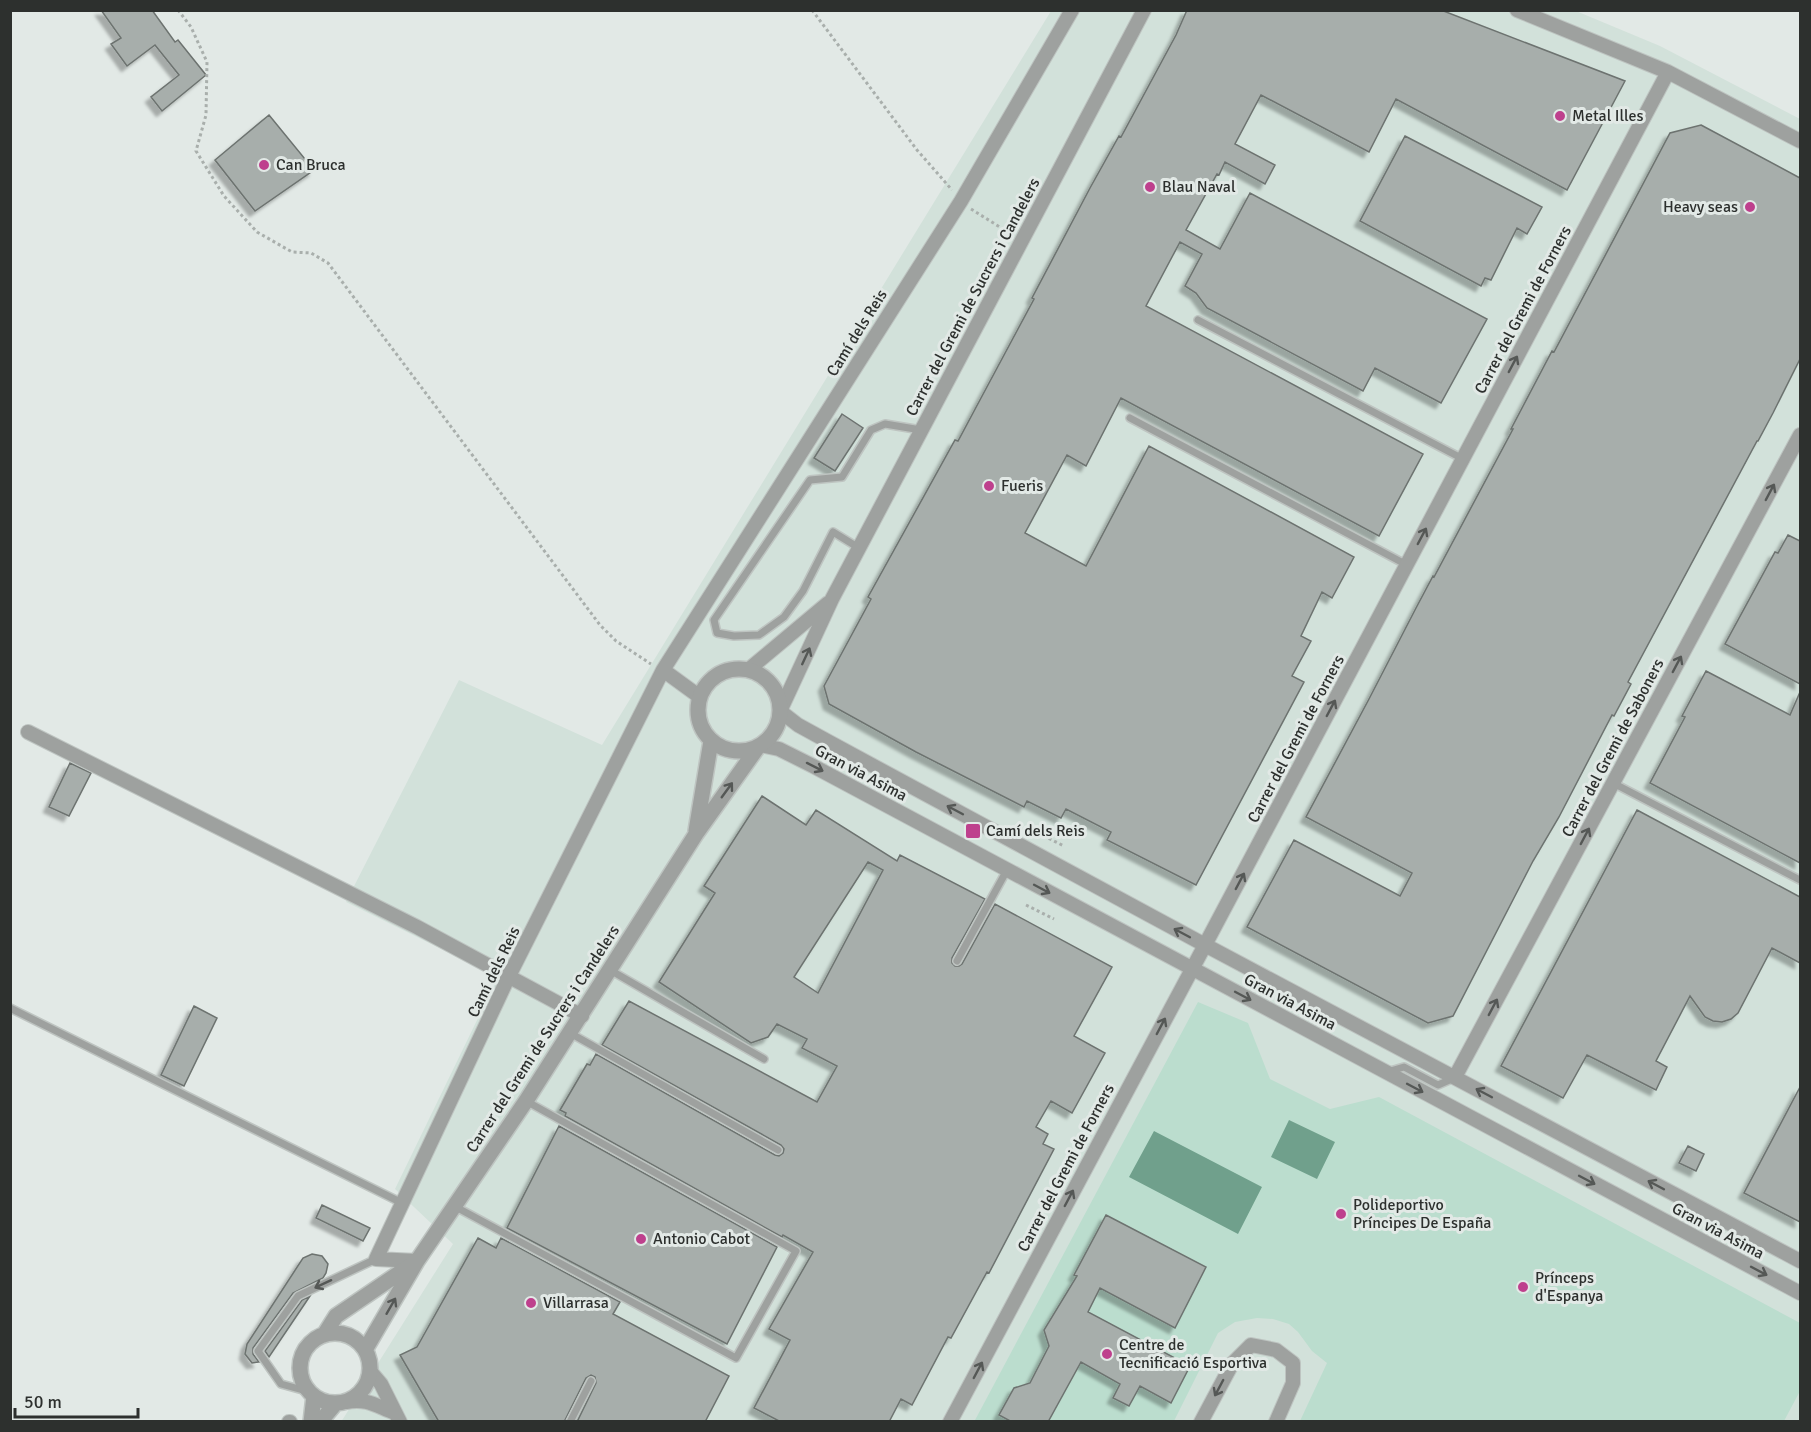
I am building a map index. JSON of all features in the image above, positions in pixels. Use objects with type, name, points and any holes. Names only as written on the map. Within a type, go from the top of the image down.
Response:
[{"type":"street","name":"Camí dels Reis","points":[[376,1259],[509,976],[663,670],[961,201],[1072,10]]},
{"type":"street","name":"Carrer del Gremi de Sucrers i Candelers","points":[[780,710],[832,599],[1144,10]]},
{"type":"street","points":[[1517,10],[1668,72],[1800,141]]},
{"type":"street","name":"Carrer del Gremi de Forners","points":[[950,1422],[1668,72]]},
{"type":"street","name":"Carrer del Gremi de Saboners","points":[[1455,1077],[1800,435]]},
{"type":"street","name":"Carrer del Gremi de Sucrers i Candelers","points":[[748,670],[832,599]]},
{"type":"street","points":[[736,669],[748,670],[761,675],[771,684],[778,695],[780,710],[775,730],[760,746],[747,751],[734,751],[711,741],[699,721],[698,709],[705,687],[714,678],[736,669]]},
{"type":"street","points":[[663,670],[700,698]]},
{"type":"street","name":"Gran via Asima","points":[[780,710],[798,724],[839,747],[1800,1262]]},
{"type":"street","points":[[28,732],[385,911],[582,1016]]},
{"type":"street","points":[[696,834],[711,741]]},
{"type":"street","name":"Carrer del Gremi de Sucrers i Candelers","points":[[365,1350],[417,1261],[582,1016],[696,834],[760,746]]},
{"type":"street","name":"Gran via Asima","points":[[760,746],[779,749],[813,766],[1800,1293]]},
{"type":"street","points":[[376,1259],[417,1261]]},
{"type":"street","name":"Carrer del Gremi de Sucrers i Candelers","points":[[324,1335],[336,1316],[417,1261]]},
{"type":"street","points":[[320,1422],[341,1402],[355,1397],[363,1390],[370,1371],[365,1350],[358,1342],[347,1336],[336,1334],[324,1335],[306,1350],[301,1361],[304,1384],[312,1394],[326,1402],[341,1402],[358,1399],[368,1401],[397,1417]]},
{"type":"street","points":[[1201,1422],[1232,1364],[1251,1345],[1276,1350],[1293,1363],[1293,1383],[1276,1422]]},
{"type":"street","points":[[370,1371],[381,1384],[397,1417]]},
{"type":"street","points":[[311,1422],[312,1394]]},
{"type":"lane","points":[[1198,320],[1463,459]]},
{"type":"lane","points":[[1130,418],[1407,565]]},
{"type":"lane","points":[[859,548],[833,532],[803,591],[784,617],[759,635],[734,636],[717,633],[714,620],[810,480],[842,477],[871,430],[885,424],[923,430]]},
{"type":"lane","points":[[1613,783],[1800,880]]},
{"type":"lane","points":[[957,961],[1007,870]]},
{"type":"lane","points":[[610,970],[764,1059]]},
{"type":"lane","points":[[10,1008],[402,1203]]},
{"type":"lane","points":[[570,1033],[778,1150]]},
{"type":"lane","points":[[1385,1072],[1404,1067],[1438,1085],[1455,1077]]},
{"type":"lane","points":[[454,1206],[736,1358],[796,1251],[526,1101]]},
{"type":"lane","points":[[312,1394],[281,1384],[258,1351],[297,1296],[376,1259]]},
{"type":"lane","points":[[570,1422],[591,1382]]},
{"type":"path","points":[[178,10],[191,27],[207,62],[206,114],[196,151],[224,196],[257,232],[292,252],[311,253],[328,263],[600,625],[616,641],[644,661],[663,670]]},
{"type":"path","points":[[812,10],[917,150],[966,207],[1023,241]]},
{"type":"path","points":[[1038,833],[1064,846]]},
{"type":"path","points":[[1026,905],[1054,919]]},
{"type":"shaded area","points":[[1051,11],[1576,11],[1660,46],[1800,119],[1800,1421],[341,1422],[453,1244],[395,1189],[498,977],[346,902],[459,680],[602,745]]},
{"type":"shaded area","name":"Polideportivo Príncipes De España","points":[[1198,1002],[1248,1023],[1270,1079],[1330,1109],[1379,1097],[1800,1323],[1800,1391],[1784,1421],[1300,1421],[1327,1363],[1312,1351],[1289,1324],[1273,1319],[1257,1318],[1235,1322],[1218,1333],[1174,1421],[974,1422]]},
{"type":"shaded area","points":[[1289,1120],[1335,1142],[1317,1179],[1271,1157]]},
{"type":"shaded area","points":[[1154,1131],[1262,1187],[1238,1234],[1129,1177]]},
{"type":"building","points":[[101,10],[152,10],[175,42],[178,40],[206,75],[162,111],[151,97],[179,75],[155,45],[127,66],[111,44],[121,38]]},
{"type":"building","points":[[1187,10],[1441,10],[1625,81],[1567,190],[1396,99],[1369,152],[1261,95],[1235,144],[1275,165],[1265,184],[1225,162],[1186,230],[1220,249],[1250,193],[1487,319],[1441,403],[1375,368],[1363,391],[1207,308],[1196,293],[1185,286],[1202,254],[1180,242],[1146,306],[1423,454],[1379,536],[1121,398],[1086,466],[1067,455],[1025,533],[1086,566],[1149,446],[1354,557],[1332,598],[1322,592],[1301,636],[1311,641],[1292,676],[1304,682],[1196,885],[1107,840],[1111,832],[1066,809],[1061,818],[1027,801],[1024,807],[916,752],[829,704],[824,686],[871,599],[868,597],[955,440],[958,441],[1090,188],[1119,136],[1121,137]]},
{"type":"building","name":"Can Bruca","points":[[269,115],[314,170],[255,211],[215,160]]},
{"type":"building","points":[[1701,125],[1800,178],[1800,359],[1628,682],[1631,684],[1533,861],[1453,1016],[1428,1023],[1247,927],[1294,840],[1400,896],[1412,873],[1306,817],[1670,133]]},
{"type":"building","points":[[1405,136],[1542,207],[1527,234],[1517,228],[1491,280],[1485,278],[1481,286],[1360,221]]},
{"type":"building","points":[[842,414],[863,428],[835,471],[814,458]]},
{"type":"building","points":[[1788,535],[1800,541],[1800,684],[1725,644],[1775,552],[1778,553]]},
{"type":"building","points":[[1706,671],[1790,715],[1800,692],[1800,863],[1650,783]]},
{"type":"building","points":[[70,763],[91,773],[69,816],[49,807]]},
{"type":"building","points":[[762,796],[806,825],[816,810],[897,861],[900,855],[985,899],[952,958],[955,966],[962,964],[995,904],[1112,967],[1074,1036],[1105,1053],[1072,1113],[1051,1101],[1036,1127],[1048,1134],[1043,1144],[1054,1149],[989,1273],[987,1272],[951,1338],[948,1337],[912,1405],[901,1399],[889,1422],[781,1422],[754,1408],[790,1340],[769,1329],[813,1252],[565,1116],[566,1113],[560,1110],[587,1064],[590,1065],[596,1054],[775,1155],[779,1156],[783,1153],[784,1149],[781,1145],[602,1045],[629,1001],[817,1102],[837,1066],[802,1048],[807,1039],[777,1024],[768,1037],[751,1043],[659,982],[715,893],[704,886]],"holes":[[[868,862],[883,870],[818,993],[794,977]]]},
{"type":"building","points":[[1637,810],[1800,897],[1800,963],[1772,948],[1738,1013],[1722,1022],[1705,1017],[1690,996],[1656,1061],[1667,1067],[1656,1090],[1587,1055],[1563,1098],[1501,1066]]},
{"type":"building","points":[[194,1006],[217,1018],[184,1086],[161,1075]]},
{"type":"building","points":[[1800,1087],[1800,1222],[1744,1193]]},
{"type":"building","name":"Antonio Cabot","points":[[559,1126],[777,1247],[727,1344],[507,1228]]},
{"type":"building","points":[[1688,1146],[1704,1154],[1696,1171],[1679,1163]]},
{"type":"building","points":[[322,1205],[370,1228],[363,1241],[316,1218]]},
{"type":"building","points":[[1106,1215],[1206,1267],[1175,1328],[1100,1288],[1088,1312],[1190,1366],[1171,1403],[1140,1386],[1129,1406],[1113,1398],[1120,1384],[1081,1362],[1048,1422],[1012,1422],[999,1415],[1014,1388],[1030,1383],[1049,1346],[1044,1330],[1077,1276],[1074,1275]]},
{"type":"building","points":[[478,1238],[496,1248],[501,1238],[620,1302],[613,1314],[729,1376],[705,1422],[577,1422],[596,1383],[595,1377],[591,1375],[586,1378],[564,1422],[439,1422],[400,1355],[417,1347]]},
{"type":"building","points":[[312,1254],[322,1256],[328,1264],[326,1273],[323,1278],[293,1293],[253,1348],[253,1354],[259,1362],[252,1363],[245,1354],[247,1344],[303,1258]]},
{"type":"building","points":[[310,1296],[269,1357],[265,1351],[302,1300]]},
{"type":"place","name":"Metal Illes","points":[[1560,116]]},
{"type":"place","name":"Can Bruca","points":[[264,165]]},
{"type":"place","name":"Blau Naval","points":[[1150,187]]},
{"type":"place","name":"Heavy seas","points":[[1750,207]]},
{"type":"place","name":"Fueris","points":[[989,486]]},
{"type":"place","name":"Camí dels Reis","points":[[973,831]]},
{"type":"place","name":"Polideportivo Príncipes De España","points":[[1341,1214]]},
{"type":"place","name":"Antonio Cabot","points":[[641,1239]]},
{"type":"place","name":"Prínceps d'Espanya","points":[[1523,1287]]},
{"type":"place","name":"Villarrasa","points":[[531,1303]]},
{"type":"place","name":"Centre de Tecnificació Esportiva","points":[[1107,1354]]}]
